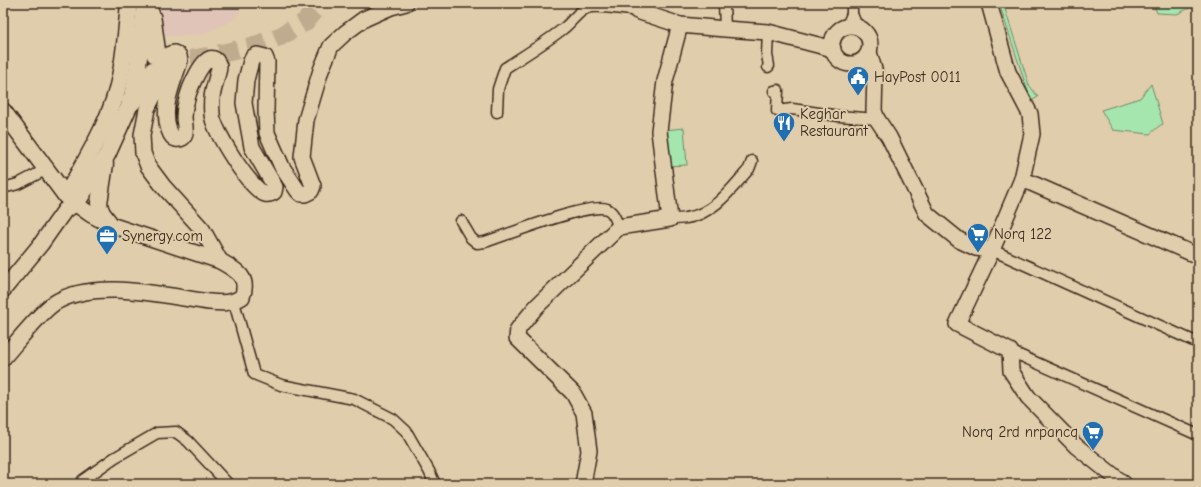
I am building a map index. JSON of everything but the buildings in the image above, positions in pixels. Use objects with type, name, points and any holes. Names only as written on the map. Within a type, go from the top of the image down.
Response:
[{"type":"highway","points":[[131,102],[155,63],[151,18],[145,3]]},
{"type":"main road","points":[[69,203],[114,99],[123,62],[129,3]]},
{"type":"main road","points":[[69,203],[107,155],[131,102],[138,65],[145,3]]},
{"type":"main road","points":[[3,111],[69,203]]},
{"type":"main road","points":[[107,155],[99,202],[102,214],[111,225]]},
{"type":"street","points":[[220,261],[202,229],[163,186],[148,166],[143,153],[142,135],[147,109],[157,88],[167,58],[170,54],[176,54],[179,56],[180,61],[166,110],[167,126],[172,136],[178,139],[185,134],[186,130],[184,119],[186,100],[194,80],[206,60],[210,58],[218,61],[219,66],[212,96],[212,115],[216,129],[240,169],[260,190],[265,194],[269,194],[274,192],[275,187],[252,147],[244,103],[246,80],[251,61],[253,57],[257,55],[265,57],[267,62],[267,133],[282,167],[298,191],[301,194],[306,194],[313,186],[302,157],[306,120],[321,70],[331,46],[345,32],[364,19],[406,3]]},
{"type":"street","points":[[724,3],[725,29]]},
{"type":"street","points":[[852,3],[852,22]]},
{"type":"street","points":[[989,3],[1008,72],[1030,114],[1032,134],[1022,179],[992,250],[957,324],[1010,351],[1198,435]]},
{"type":"street","points":[[497,112],[498,89],[505,68],[567,26],[586,8],[595,6],[637,7],[680,25],[768,32],[832,49]]},
{"type":"street","points":[[852,22],[841,28],[834,36],[832,49],[838,58],[849,64],[856,64],[868,59]]},
{"type":"street","points":[[852,22],[867,34],[870,39],[871,46],[868,59],[875,73],[874,111],[877,119],[889,137],[927,214],[960,240],[976,248],[992,250],[1198,343]]},
{"type":"street","points":[[670,219],[659,131],[665,81],[680,25]]},
{"type":"street","points":[[768,32],[767,55],[770,66],[768,67]]},
{"type":"street","points":[[774,91],[778,90],[777,111],[792,109],[839,116],[877,119]]},
{"type":"street","points":[[583,484],[588,451],[584,413],[573,393],[518,338],[518,330],[536,307],[619,227],[686,218],[704,212],[716,204],[749,169],[752,161]]},
{"type":"street","points":[[3,188],[18,184],[45,170]]},
{"type":"street","points":[[1022,179],[1198,256]]},
{"type":"street","points":[[3,290],[41,244],[69,203],[111,225],[220,261],[234,269],[241,276],[245,285],[245,290],[242,297],[234,302],[223,303],[111,289],[82,293],[65,298],[52,305],[3,358]]},
{"type":"street","points":[[461,221],[471,238],[477,243],[485,242],[578,211],[606,209],[612,212],[619,227]]},
{"type":"street","points":[[234,302],[254,374],[281,385],[354,399],[393,419],[406,430],[435,484]]},
{"type":"street","points":[[1010,351],[1011,371],[1028,398],[1076,446],[1124,484]]},
{"type":"street","points":[[82,484],[83,480],[114,458],[158,433],[176,432],[188,441],[228,484]]},
{"type":"shaded area","points":[[148,3],[245,3],[233,20],[202,35],[167,36],[153,30]]},
{"type":"green space","points":[[999,3],[1003,3],[1029,85],[1038,97],[1031,101]]},
{"type":"green space","points":[[1153,3],[1198,4],[1177,14],[1157,13]]},
{"type":"green space","points":[[1151,84],[1163,124],[1150,134],[1113,130],[1101,110],[1140,98]]},
{"type":"green space","points":[[684,128],[687,165],[667,166],[664,130]]},
{"type":"tunnel","points":[[162,64],[206,57],[254,46],[281,36],[305,22],[320,3]]},
{"type":"place","name":"HayPost 0011","points":[[858,96]]},
{"type":"place","name":"Keghar Restaurant","points":[[784,142]]},
{"type":"place","name":"Norq 122","points":[[978,254]]},
{"type":"place","name":"Synergy.com","points":[[107,256]]},
{"type":"place","name":"Norq 2rd nrpancq","points":[[1093,452]]}]
